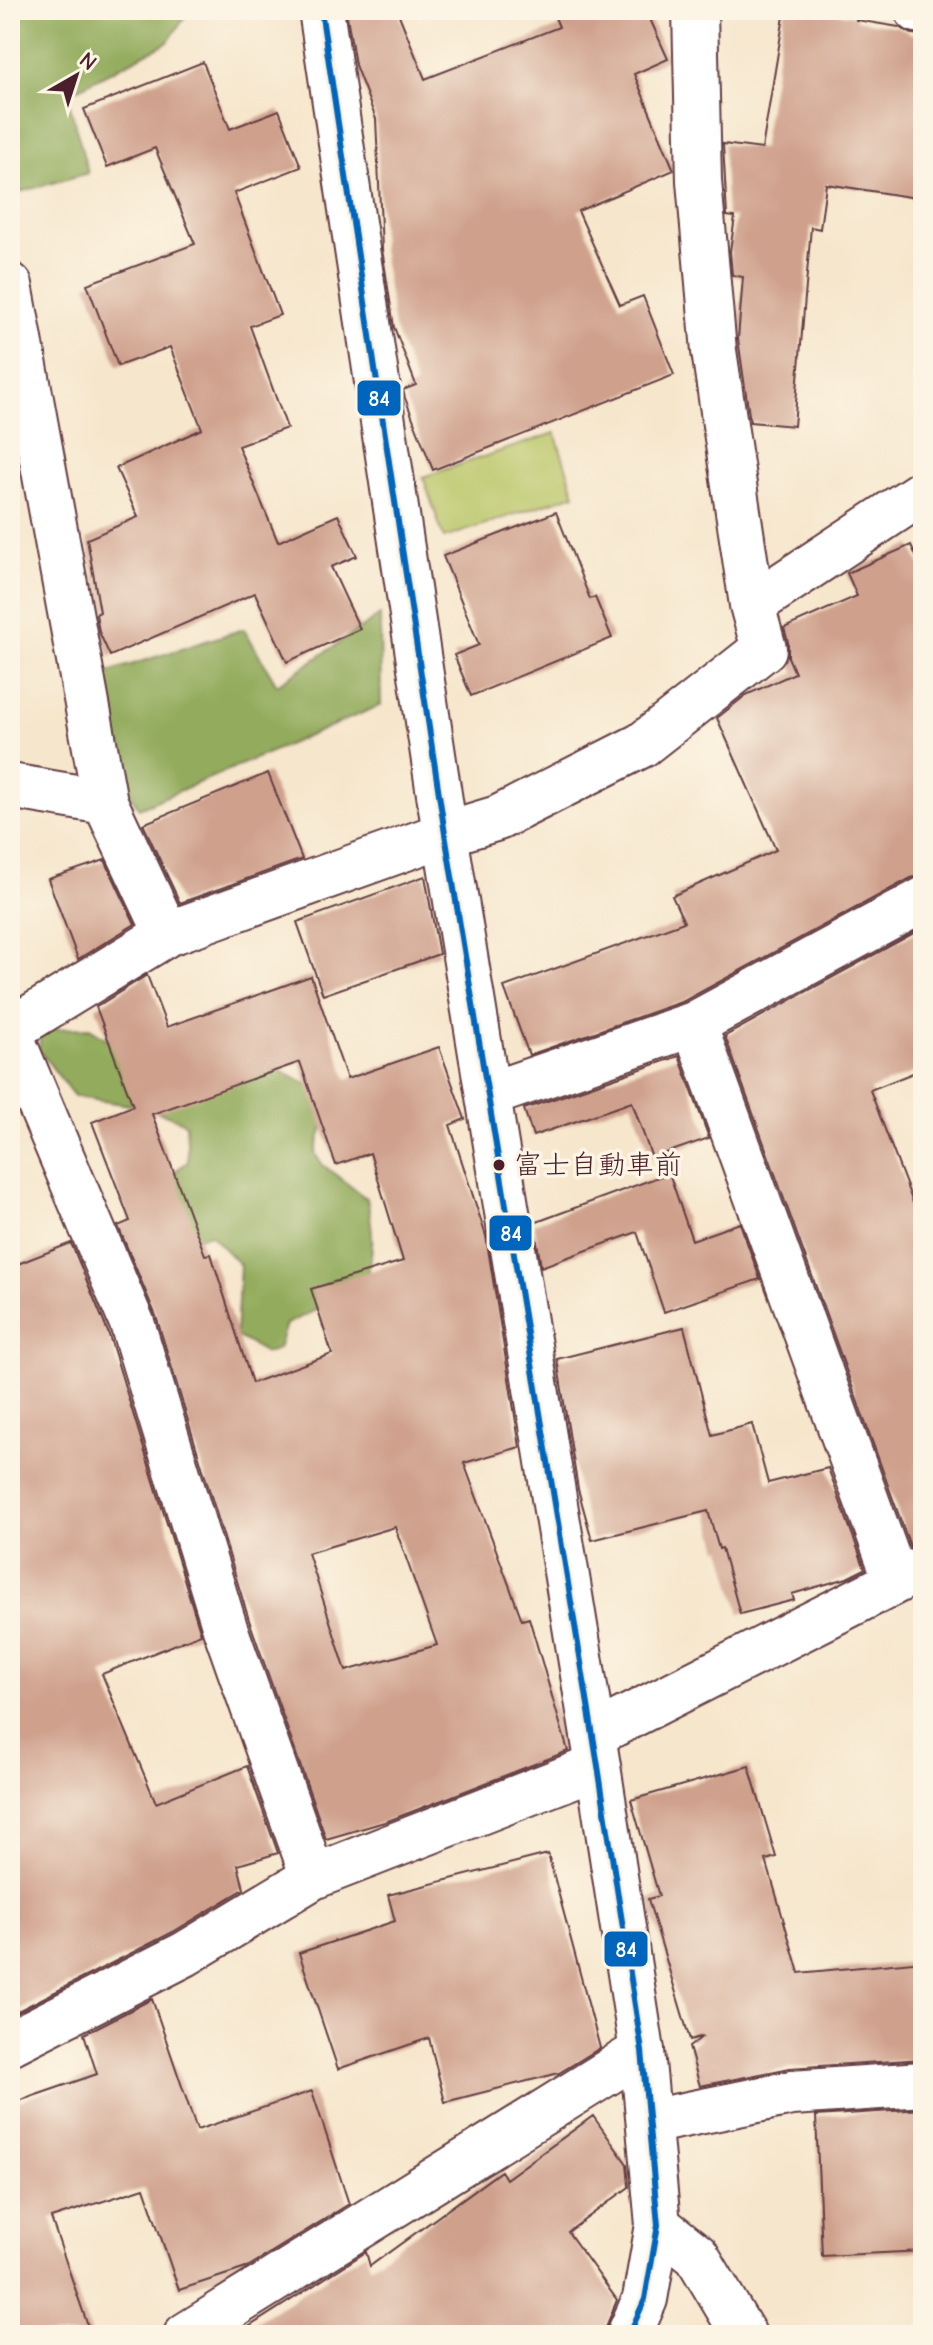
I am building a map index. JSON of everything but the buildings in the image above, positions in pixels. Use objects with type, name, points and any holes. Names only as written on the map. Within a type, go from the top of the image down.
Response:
[{"type":"street","points":[[321,10],[445,834],[642,2051],[658,2225],[645,2299],[629,2335]]},
{"type":"street","points":[[313,1877],[225,1628],[132,1323],[10,1032],[167,934],[445,834],[498,818],[642,745],[764,649],[752,605],[711,320],[699,181],[695,10]]},
{"type":"street","points":[[917,10],[923,11]]},
{"type":"street","points":[[10,285],[105,802],[167,934]]},
{"type":"street","points":[[752,605],[923,492]]},
{"type":"street","points":[[10,786],[105,802]]},
{"type":"street","points":[[488,1095],[694,1024],[923,900]]},
{"type":"street","points":[[10,2043],[185,1954],[313,1877],[595,1751],[910,1574],[694,1024]]},
{"type":"street","points":[[186,2335],[642,2051]]},
{"type":"street","points":[[649,2122],[792,2093],[923,2084]]},
{"type":"street","points":[[658,2225],[697,2256],[744,2335]]},
{"type":"green space","points":[[10,10],[190,10],[168,42],[67,94],[88,173],[10,195]]},
{"type":"green space","points":[[555,433],[575,494],[444,538],[423,477]]},
{"type":"green space","points":[[380,615],[381,705],[139,808],[123,784],[102,674],[244,629],[277,685]]},
{"type":"green space","points":[[90,1028],[187,1090],[208,1094],[229,1072],[256,1065],[278,1070],[304,1082],[329,1105],[315,1154],[323,1165],[367,1199],[372,1244],[363,1288],[286,1324],[278,1349],[266,1353],[236,1336],[240,1265],[210,1234],[165,1249],[150,1188],[188,1162],[186,1124],[144,1108],[74,1096],[39,1050],[40,1038],[50,1029]]},
{"type":"transit line","name":"84","points":[[321,10],[445,834],[642,2051],[658,2225],[645,2299],[629,2335]]},
{"type":"place","name":"富士自動車前","points":[[499,1165]]}]
